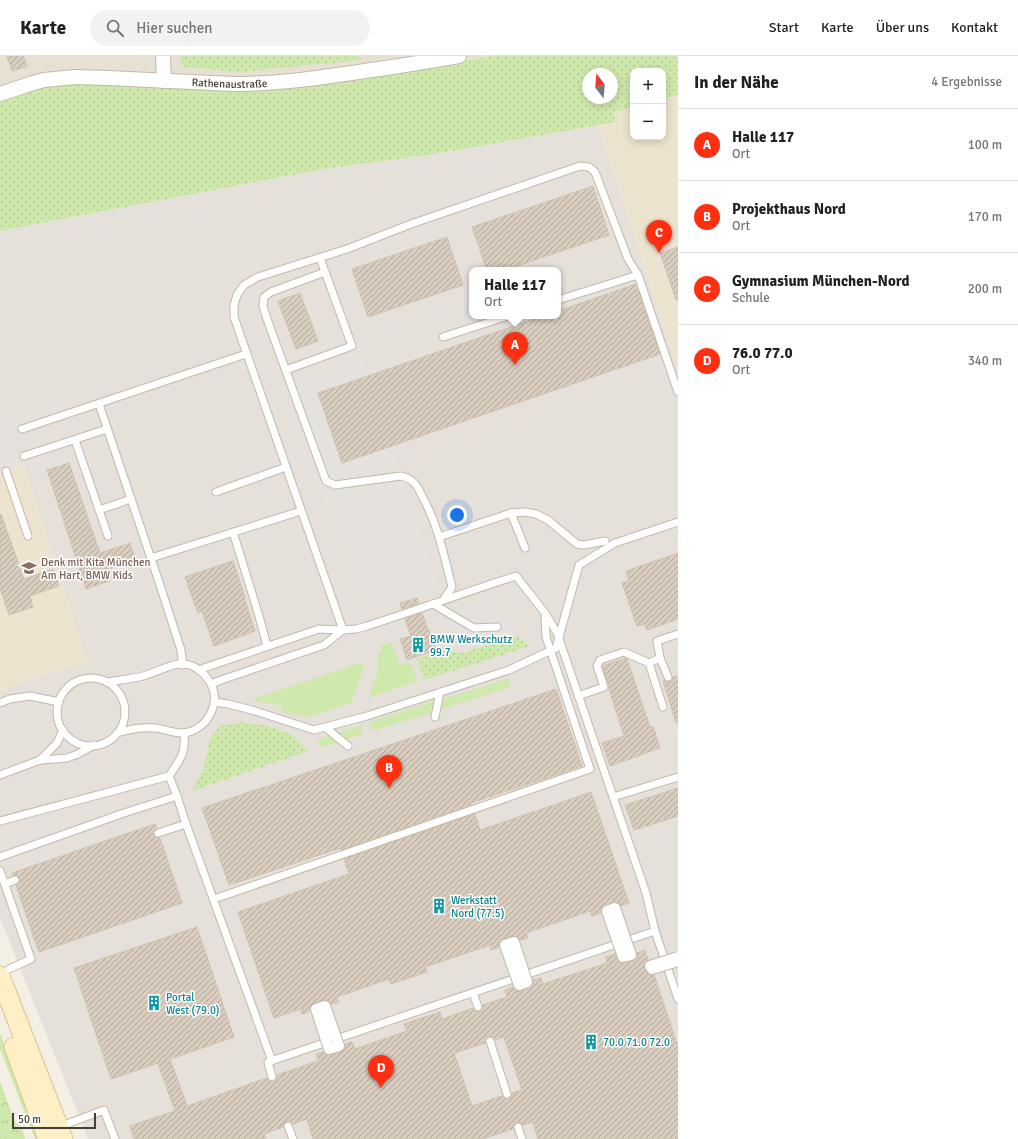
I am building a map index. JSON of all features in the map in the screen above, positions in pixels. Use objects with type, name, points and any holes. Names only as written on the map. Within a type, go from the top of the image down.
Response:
[{"type":"main road","points":[[5,973],[57,1135]]},
{"type":"main road","points":[[0,1010],[57,1135]]},
{"type":"street","points":[[163,56],[164,81]]},
{"type":"street","name":"Rathenaustraße","points":[[0,94],[44,80],[75,77],[254,84],[287,82],[338,76],[451,57]]},
{"type":"street","points":[[678,957],[650,966],[652,969],[678,961]]},
{"type":"lane","points":[[343,630],[234,317],[234,304],[237,295],[244,285],[258,277],[347,249],[426,219],[580,166],[589,167],[595,172],[628,259],[638,275],[678,392]]},
{"type":"lane","points":[[286,370],[352,346],[320,258]]},
{"type":"lane","points":[[325,272],[271,292],[264,298],[263,306],[267,319],[326,481],[335,485],[401,476],[414,482],[428,507],[439,537],[452,587],[444,599]]},
{"type":"lane","points":[[561,299],[638,275]]},
{"type":"lane","points":[[443,337],[499,319]]},
{"type":"lane","points":[[22,429],[246,354]]},
{"type":"lane","points":[[99,404],[181,650],[183,665]]},
{"type":"lane","points":[[24,456],[107,429]]},
{"type":"lane","points":[[75,440],[108,536]]},
{"type":"lane","points":[[216,492],[286,467]]},
{"type":"lane","points":[[6,471],[28,536]]},
{"type":"lane","points":[[99,510],[131,499]]},
{"type":"lane","points":[[151,558],[301,511]]},
{"type":"lane","points":[[439,537],[511,513],[525,512],[536,514],[548,520],[577,544],[584,545],[605,541]]},
{"type":"lane","points":[[511,513],[524,548]]},
{"type":"lane","points":[[214,702],[252,710],[314,730],[367,716],[509,670],[556,648],[578,565],[615,543],[678,522]]},
{"type":"lane","points":[[234,532],[267,646]]},
{"type":"lane","points":[[198,670],[319,628],[343,630],[356,629],[516,576],[545,613],[556,633],[646,893],[655,931],[678,999]]},
{"type":"lane","points":[[433,604],[474,628],[497,627]]},
{"type":"lane","points":[[214,900],[590,769],[546,637],[545,613]]},
{"type":"lane","points":[[211,684],[224,678],[324,645],[343,630]]},
{"type":"lane","points":[[668,677],[660,658],[657,641],[678,634]]},
{"type":"lane","points":[[578,696],[604,687],[596,666],[600,660],[624,652],[649,663],[660,658]]},
{"type":"lane","points":[[649,663],[663,707]]},
{"type":"lane","points":[[107,682],[132,679],[177,664],[190,666],[205,675],[214,692],[214,702],[211,713],[203,724],[197,728],[184,733],[177,733],[158,728],[126,730],[117,733]]},
{"type":"lane","points":[[94,678],[107,682],[117,690],[124,705],[124,720],[121,728],[108,741],[100,744],[85,745],[76,742],[63,730],[59,722],[59,702],[65,691],[72,684],[78,681],[94,678]]},
{"type":"lane","points":[[435,717],[440,692]]},
{"type":"lane","points":[[0,703],[10,699],[30,696],[59,702]]},
{"type":"lane","points":[[326,728],[348,746]]},
{"type":"lane","points":[[40,760],[57,743],[63,730]]},
{"type":"lane","points":[[0,821],[169,776],[183,756],[185,744],[184,733]]},
{"type":"lane","points":[[0,775],[40,760],[68,758],[94,745]]},
{"type":"lane","points":[[169,776],[272,1061]]},
{"type":"lane","points":[[613,797],[678,777]]},
{"type":"lane","points":[[0,857],[177,796]]},
{"type":"lane","points":[[158,834],[186,824]]},
{"type":"lane","points":[[0,871],[31,959],[5,973]]},
{"type":"lane","points":[[5,884],[15,880]]},
{"type":"lane","points":[[272,1077],[268,1062],[655,931]]},
{"type":"lane","points":[[473,993],[478,1007]]},
{"type":"lane","points":[[490,1041],[507,1094]]},
{"type":"lane","points":[[57,1135],[104,1110],[115,1139]]},
{"type":"lane","points":[[288,1126],[293,1139]]},
{"type":"lane","points":[[518,1127],[522,1139]]},
{"type":"shaded area","points":[[0,56],[180,56],[182,67],[362,60],[362,56],[493,56],[365,76],[365,79],[286,89],[241,91],[153,87],[35,89],[0,102]]},
{"type":"shaded area","points":[[678,95],[678,370],[598,125],[616,122],[613,112],[630,108],[630,140],[666,140],[666,98]]},
{"type":"shaded area","points":[[598,125],[678,370],[678,1139],[88,1139],[0,918],[0,231],[324,169],[435,154]]},
{"type":"shaded area","points":[[363,360],[439,589],[363,613],[287,385]]},
{"type":"shaded area","points":[[7,424],[21,464],[0,471],[0,426]]},
{"type":"shaded area","name":"Denk mit Kita München Am Hart, BMW Kids","points":[[24,465],[89,664],[64,668],[0,691],[0,473]]},
{"type":"shaded area","points":[[479,603],[507,618],[512,633],[486,642],[481,642],[431,619]]},
{"type":"green space","points":[[180,56],[361,56],[362,60],[240,72],[182,67]]},
{"type":"green space","points":[[493,56],[678,56],[678,95],[666,98],[666,68],[630,68],[630,108],[614,112],[616,122],[435,154],[324,169],[0,231],[0,102],[35,89],[63,84],[241,91],[286,89],[365,79],[365,75]]},
{"type":"green space","points":[[516,636],[530,646],[424,680],[416,659],[441,650],[462,653]]},
{"type":"green space","points":[[392,642],[400,665],[410,662],[417,681],[368,698],[378,671],[378,653],[382,651],[380,645]]},
{"type":"green space","points":[[363,662],[363,671],[351,703],[309,717],[282,712],[282,706],[251,700]]},
{"type":"green space","points":[[509,678],[511,687],[438,710],[443,699]]},
{"type":"green space","points":[[435,701],[433,712],[372,731],[370,722]]},
{"type":"green space","points":[[242,722],[268,726],[291,734],[309,751],[192,791],[204,767],[210,739],[220,726]]},
{"type":"green space","points":[[361,725],[363,734],[348,739],[338,733]]},
{"type":"green space","points":[[330,735],[339,742],[322,747],[316,740]]},
{"type":"green space","points":[[0,1033],[40,1139],[35,1139],[0,1049]]},
{"type":"green space","points":[[0,1081],[14,1120],[22,1129],[25,1139],[0,1139]]},
{"type":"building","points":[[7,56],[23,56],[27,66],[12,71]]},
{"type":"building","points":[[593,186],[609,235],[514,267],[486,267],[472,227]]},
{"type":"building","points":[[447,237],[463,285],[368,317],[352,269]]},
{"type":"building","points":[[678,247],[678,300],[676,300],[660,253]]},
{"type":"building","points":[[636,284],[660,354],[342,463],[318,393],[534,319],[561,319],[561,310]]},
{"type":"building","points":[[300,293],[318,341],[296,349],[278,301]]},
{"type":"building","points":[[69,463],[100,553],[130,543],[136,560],[105,570],[109,581],[86,589],[47,470]]},
{"type":"building","points":[[0,514],[24,579],[53,569],[59,586],[30,596],[33,607],[9,615],[0,588]]},
{"type":"building","points":[[678,553],[678,619],[647,630],[645,624],[637,626],[622,583],[629,581],[626,571]]},
{"type":"building","points":[[233,561],[255,631],[214,646],[202,611],[198,613],[185,577]]},
{"type":"building","points":[[417,598],[419,603],[402,609],[400,603]]},
{"type":"building","name":"BMW Werkschutz 99.7","points":[[422,613],[436,650],[407,660],[400,639],[411,636],[405,619]]},
{"type":"building","points":[[626,658],[650,727],[653,726],[660,748],[610,766],[602,743],[624,736],[602,666]]},
{"type":"building","points":[[678,676],[678,722],[676,723],[663,681],[670,682],[673,677]]},
{"type":"building","points":[[556,689],[582,766],[471,803],[471,805],[341,850],[341,848],[229,885],[202,808]]},
{"type":"building","points":[[678,788],[678,816],[634,830],[625,805]]},
{"type":"building","name":"Werkstatt Nord (77.5)","points":[[591,792],[629,903],[621,906],[619,903],[613,902],[602,907],[601,913],[592,916],[590,911],[526,933],[528,938],[520,940],[518,937],[512,936],[500,940],[499,947],[491,950],[490,945],[425,967],[427,972],[391,984],[389,979],[337,997],[339,1002],[331,1004],[326,1000],[314,1003],[310,1007],[310,1011],[302,1014],[301,1009],[274,1018],[238,912],[349,874],[344,859],[475,814],[480,830]]},
{"type":"building","points":[[155,824],[157,828],[153,832],[153,835],[160,838],[182,903],[39,952],[16,885],[19,883],[20,879],[12,873]]},
{"type":"building","points":[[197,927],[234,1037],[170,1059],[187,1106],[267,1078],[270,1082],[274,1082],[277,1079],[277,1075],[318,1061],[316,1054],[323,1052],[330,1055],[341,1052],[345,1048],[345,1044],[352,1042],[355,1049],[407,1031],[404,1024],[440,1012],[442,1019],[473,1008],[475,1011],[479,1012],[482,1010],[483,1005],[507,997],[505,990],[513,987],[518,991],[521,991],[532,986],[533,980],[541,978],[543,984],[607,963],[606,957],[615,954],[621,963],[633,961],[637,957],[637,953],[645,950],[648,960],[645,962],[644,967],[647,973],[654,975],[678,1047],[678,1139],[538,1139],[533,1122],[523,1125],[517,1122],[514,1124],[513,1129],[482,1139],[313,1139],[307,1119],[293,1124],[289,1121],[286,1122],[283,1127],[264,1134],[266,1139],[134,1139],[130,1126],[175,1111],[158,1063],[111,1079],[74,968]],"holes":[[[488,1036],[491,1036],[495,1040],[504,1037],[522,1090],[512,1093],[509,1099],[502,1096],[472,1106],[454,1053],[485,1043]]]},
{"type":"place","name":"Gymnasium München-Nord","points":[[659,253]]},
{"type":"place","name":"Halle 117","points":[[515,365]]},
{"type":"place","name":"Denk mit Kita München Am Hart, BMW Kids","points":[[29,568]]},
{"type":"place","name":"BMW Werkschutz 99.7","points":[[418,645]]},
{"type":"place","name":"Projekthaus Nord","points":[[389,788]]},
{"type":"place","name":"Werkstatt Nord (77.5)","points":[[439,906]]},
{"type":"place","name":"Portal West (79.0)","points":[[154,1003]]},
{"type":"place","name":"70.0 71.0 72.0","points":[[591,1042]]},
{"type":"place","name":"76.0 77.0","points":[[381,1088]]}]
